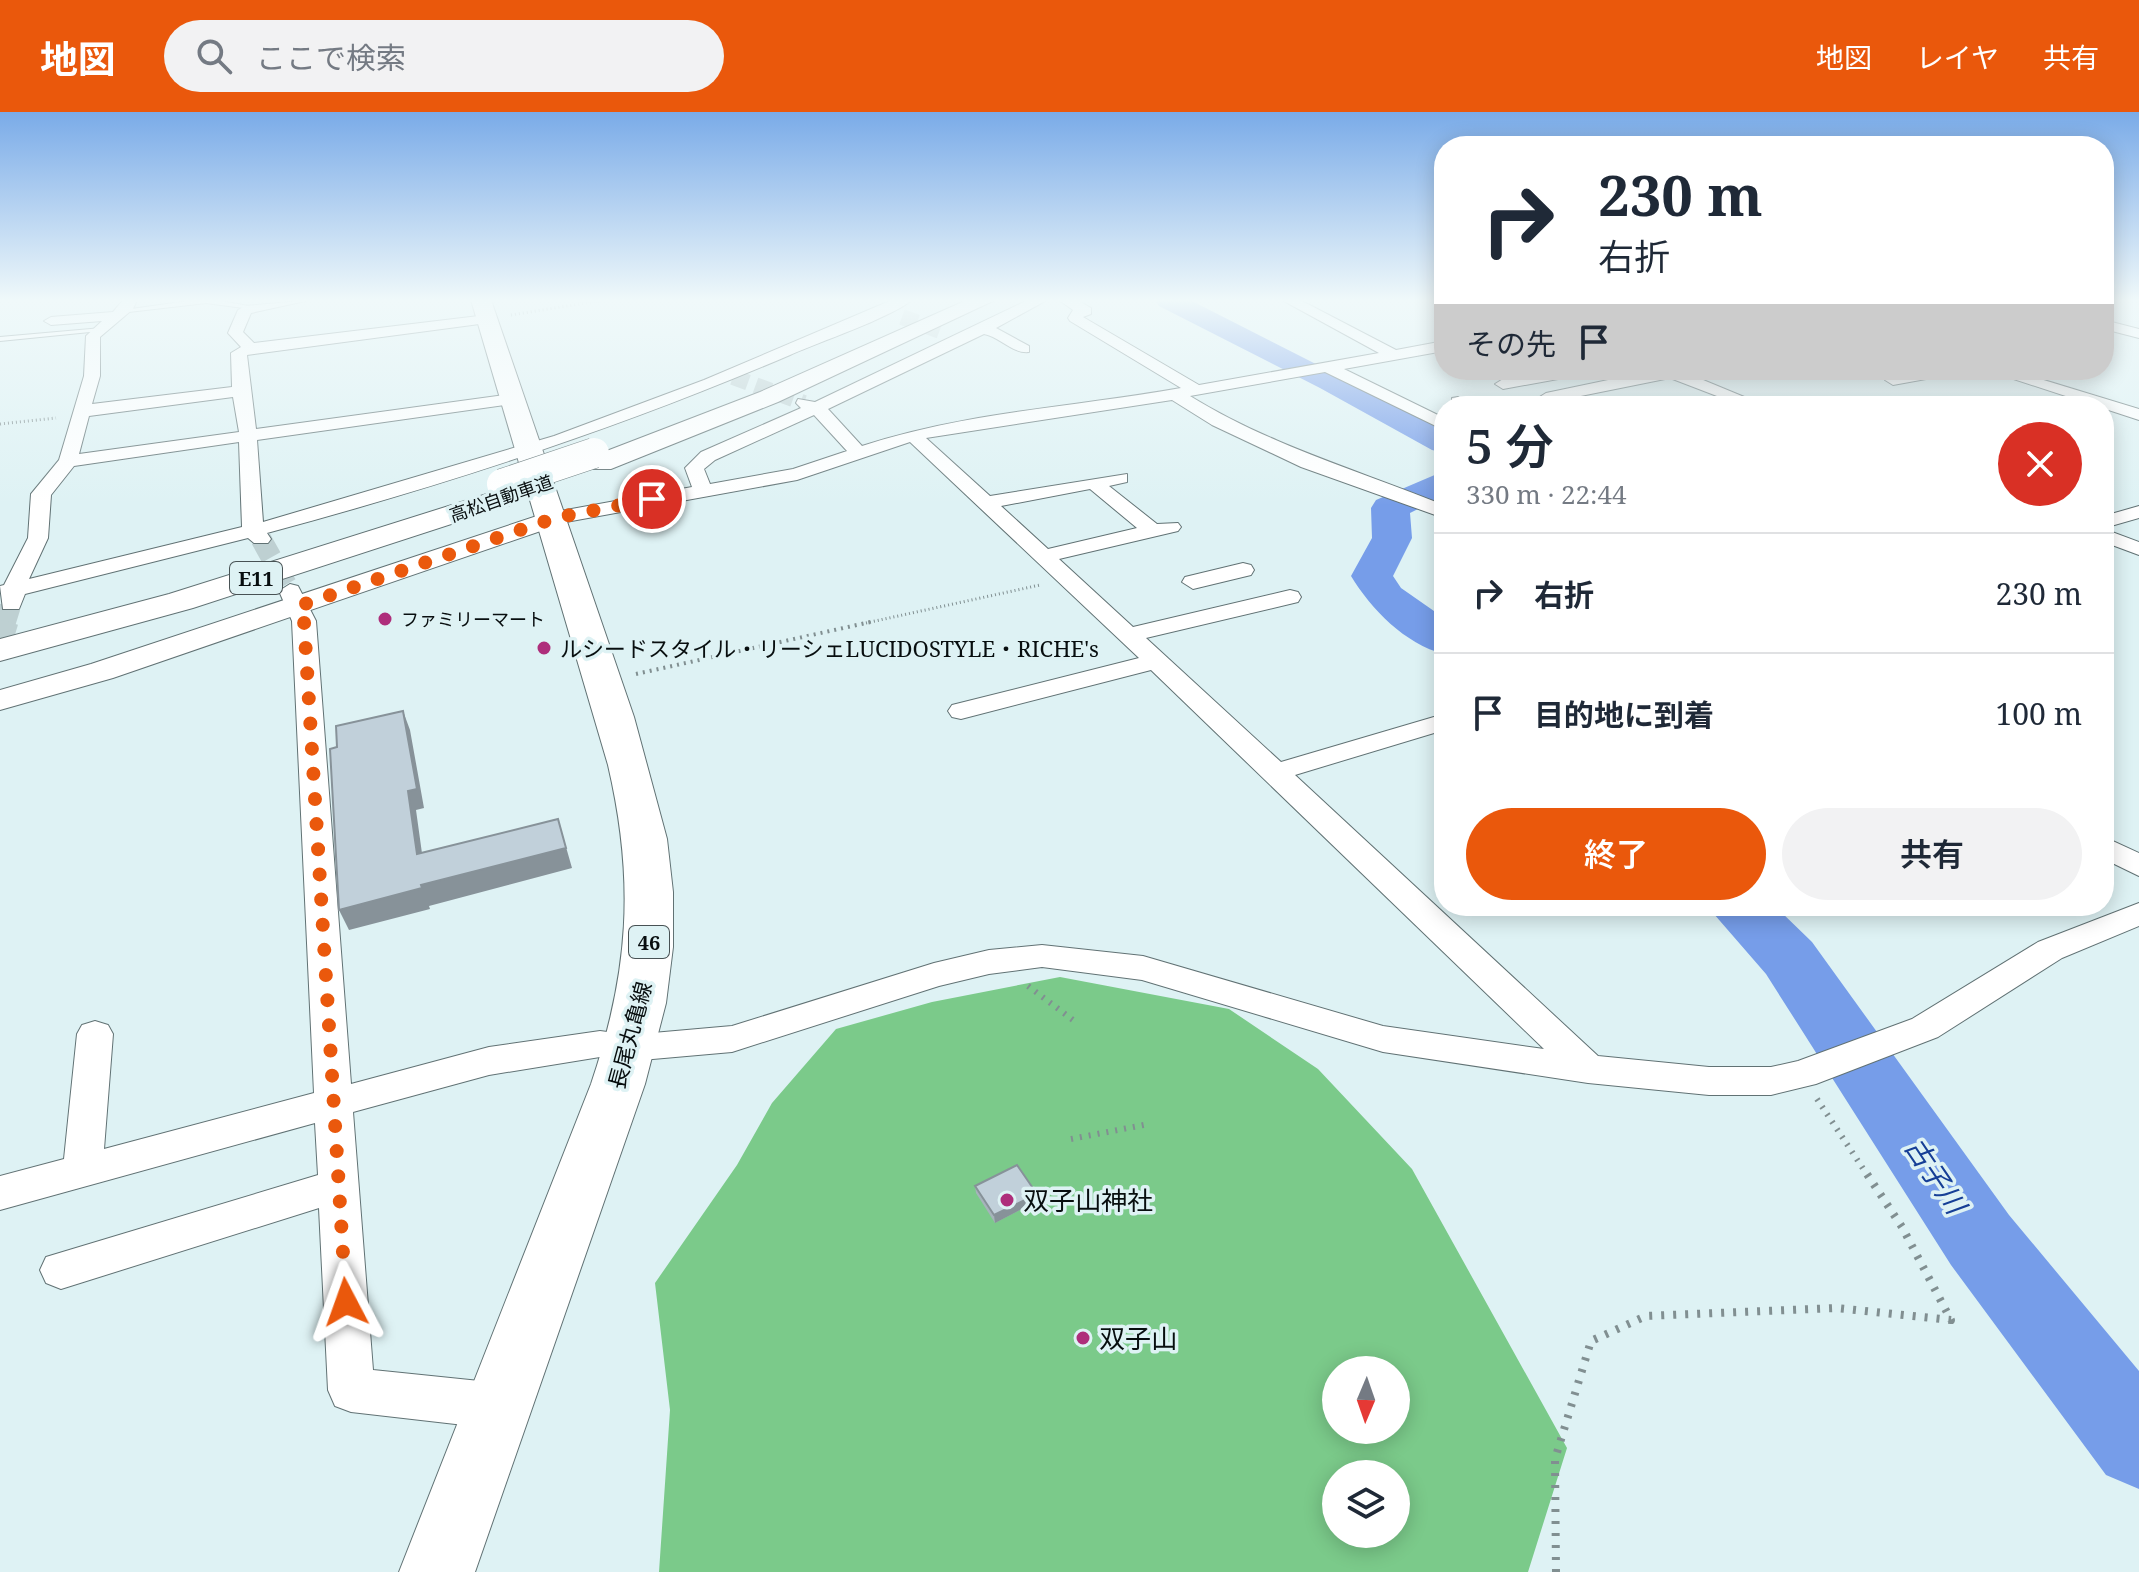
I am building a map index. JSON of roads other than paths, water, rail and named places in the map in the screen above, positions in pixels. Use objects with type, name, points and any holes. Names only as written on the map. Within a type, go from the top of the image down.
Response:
[{"type":"main road","name":"長尾丸亀線","points":[[437,1572],[630,1048],[649,959],[648,863],[623,746],[555,518],[513,477],[512,399],[502,368]]},
{"type":"main road","name":"高松自動車道","points":[[597,458],[806,368]]},
{"type":"main road","name":"高松自動車道","points":[[6,606],[170,589],[513,477],[597,458],[769,397],[833,368]]},
{"type":"main road","name":"高松自動車道","points":[[0,650],[181,601],[513,477]]},
{"type":"street","points":[[6,606],[38,538],[41,494],[68,461],[92,368]]},
{"type":"street","points":[[240,368],[257,535]]},
{"type":"street","points":[[6,606],[322,514],[513,477],[749,368]]},
{"type":"street","points":[[703,490],[694,468],[699,461],[809,406],[896,368]]},
{"type":"street","points":[[1159,368],[1196,390]]},
{"type":"street","points":[[0,700],[294,599],[555,518],[797,474],[913,435],[1174,394],[1308,368]]},
{"type":"street","points":[[1327,368],[1434,418]]},
{"type":"street","points":[[1503,384],[1525,380]]},
{"type":"street","points":[[1555,396],[1630,380]]},
{"type":"street","points":[[1688,380],[1731,396]]},
{"type":"street","points":[[2026,380],[2078,396]]},
{"type":"street","points":[[80,413],[98,408],[241,391]]},
{"type":"street","points":[[1174,394],[1218,421],[1308,463],[1434,506]]},
{"type":"street","points":[[68,461],[512,399]]},
{"type":"street","points":[[331,401],[335,422]]},
{"type":"street","points":[[809,406],[825,414],[860,455]]},
{"type":"street","points":[[2114,407],[2139,415]]},
{"type":"street","points":[[913,435],[1276,772],[1588,1069]]},
{"type":"street","points":[[986,503],[1120,478]]},
{"type":"street","points":[[1043,556],[1162,529],[1094,483]]},
{"type":"street","points":[[2114,519],[2139,512]]},
{"type":"street","points":[[2114,539],[2139,549]]},
{"type":"street","points":[[1193,582],[1243,570]]},
{"type":"street","points":[[1219,576],[1254,605]]},
{"type":"street","points":[[1129,635],[1290,597]]},
{"type":"street","points":[[294,599],[304,621],[351,1390],[499,1406]]},
{"type":"street","points":[[961,711],[1156,661]]},
{"type":"street","points":[[1276,772],[1434,725]]},
{"type":"street","points":[[2114,852],[2139,866]]},
{"type":"street","points":[[0,1193],[489,1061],[600,1044],[630,1048],[732,1039],[934,975],[995,961],[1042,956],[1143,968],[1383,1039],[1588,1069],[1709,1081],[1771,1081],[1802,1074],[1925,1028],[2050,950],[2139,914]]},
{"type":"street","points":[[83,1170],[95,1034]]},
{"type":"street","points":[[61,1270],[338,1186]]},
{"type":"waterway","name":"古子川","points":[[1305,368],[1434,438]]},
{"type":"waterway","name":"古子川","points":[[1434,487],[1390,508],[1392,538],[1372,576],[1386,597],[1434,633]]},
{"type":"waterway","name":"古子川","points":[[1748,916],[1789,958],[1980,1240],[2139,1443]]},
{"type":"tunnel","points":[[733,377],[804,403]]},
{"type":"tunnel","points":[[261,539],[290,591]]},
{"type":"tunnel","points":[[5,623],[10,607]]},
{"type":"tunnel","points":[[0,638],[5,621]]},
{"type":"place","name":"ファミリーマート","points":[[385,619]]},
{"type":"place","name":"ルシードスタイル・リーシェLUCIDOSTYLE・RICHE's","points":[[544,648]]},
{"type":"place","name":"双子山神社","points":[[1007,1200]]},
{"type":"place","name":"双子山","points":[[1083,1338]]}]
